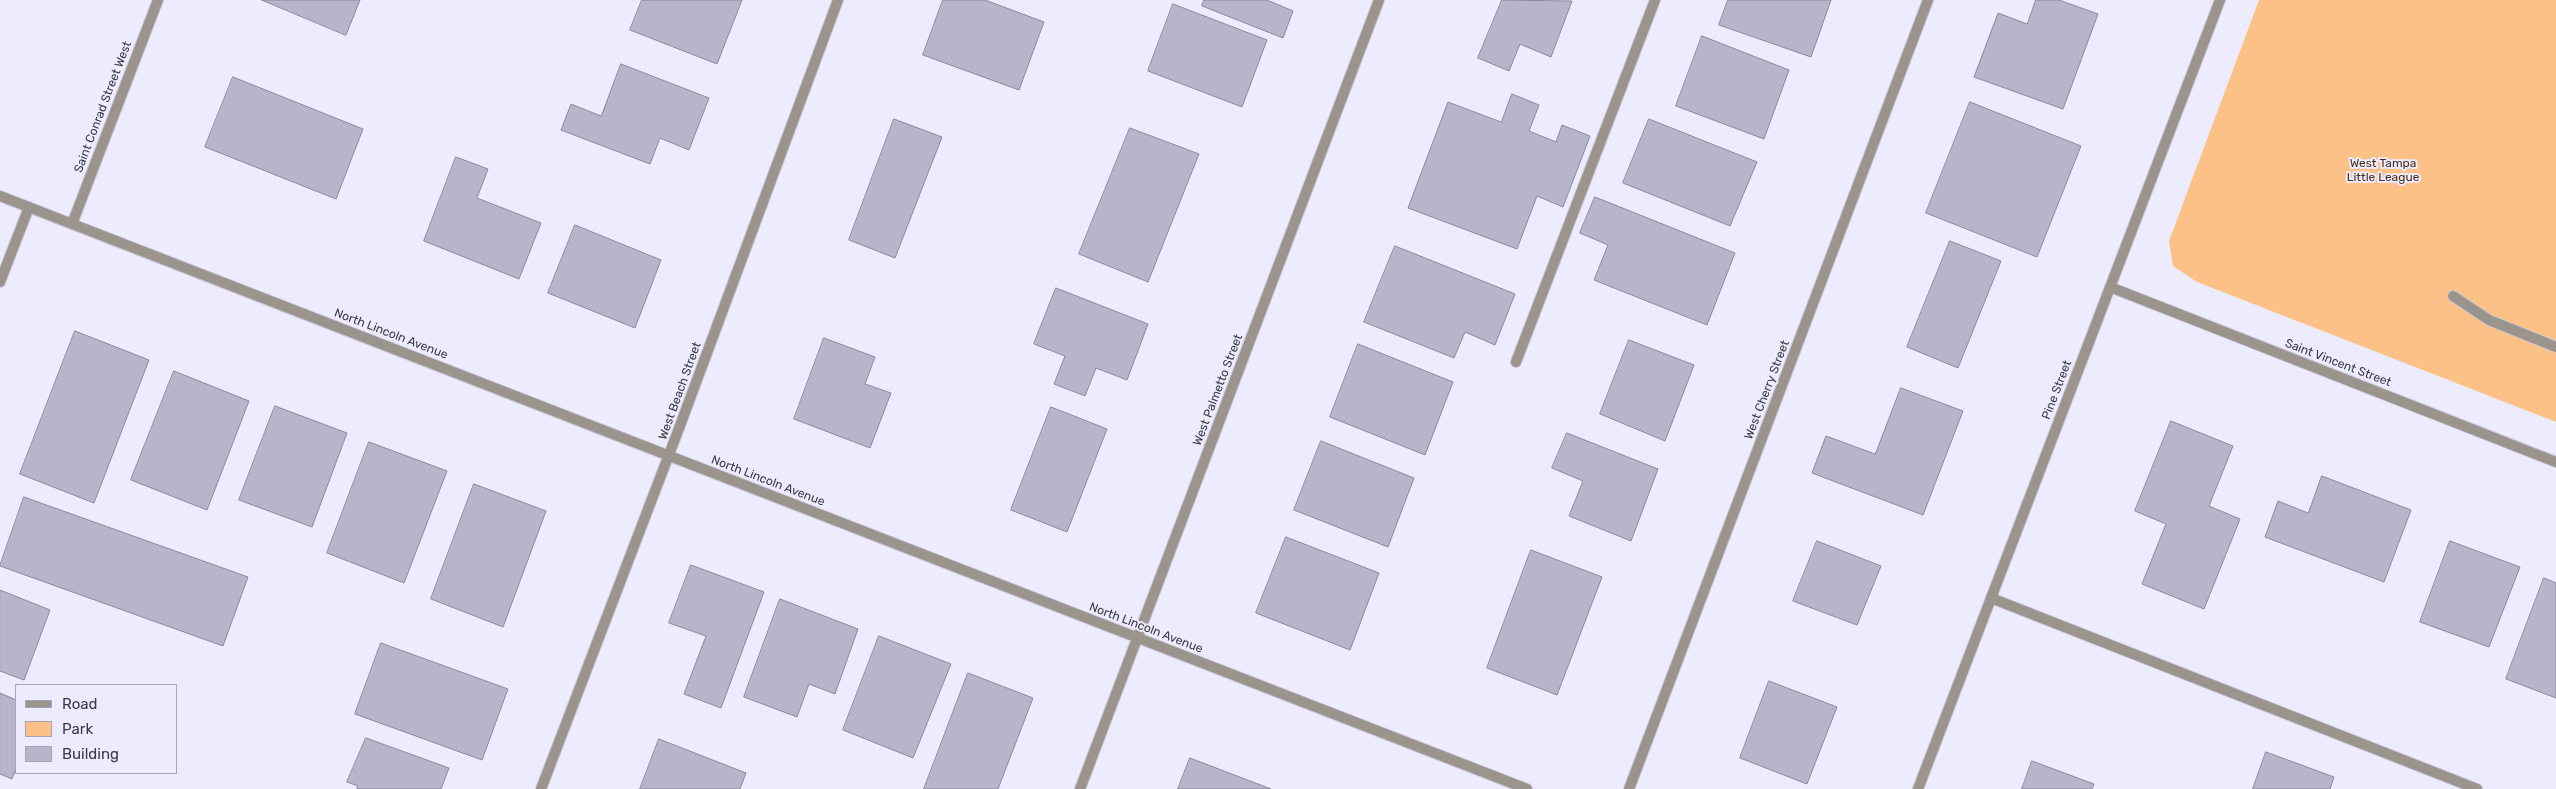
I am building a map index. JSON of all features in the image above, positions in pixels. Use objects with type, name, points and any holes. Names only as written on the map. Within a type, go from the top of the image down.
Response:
[{"type":"street","name":"Saint Conrad Street West","points":[[72,224],[158,0]]},
{"type":"street","name":"West Beach Street","points":[[541,789],[669,456],[838,0]]},
{"type":"street","name":"West Palmetto Street","points":[[1080,789],[1378,0]]},
{"type":"street","points":[[1516,362],[1655,0]]},
{"type":"street","name":"West Cherry Street","points":[[1629,789],[1928,0]]},
{"type":"street","name":"Pine Street","points":[[1918,789],[2220,0]]},
{"type":"street","name":"North Lincoln Avenue","points":[[0,196],[1527,789]]},
{"type":"street","points":[[0,282],[28,207]]},
{"type":"street","name":"Saint Vincent Street","points":[[2110,287],[2556,462]]},
{"type":"street","points":[[2453,296],[2490,320],[2556,347]]},
{"type":"street","points":[[1991,598],[2477,789]]},
{"type":"green space","name":"West Tampa Little League","points":[[2259,0],[2556,0],[2556,422],[2197,282],[2173,266],[2169,241]]},
{"type":"building","points":[[262,0],[360,0],[346,35]]},
{"type":"building","points":[[642,0],[742,0],[717,64],[630,30]]},
{"type":"building","points":[[943,0],[985,0],[1044,22],[1019,90],[923,55]]},
{"type":"building","points":[[1204,0],[1267,0],[1293,11],[1283,38],[1202,6]]},
{"type":"building","points":[[1502,0],[1572,1],[1551,57],[1520,44],[1509,71],[1478,58]]},
{"type":"building","points":[[1728,0],[1831,0],[1811,57],[1719,25]]},
{"type":"building","points":[[2036,0],[2059,0],[2098,14],[2063,109],[1974,77],[1998,13],[2027,24]]},
{"type":"building","points":[[1173,4],[1267,40],[1242,107],[1148,71]]},
{"type":"building","points":[[1702,36],[1789,70],[1764,139],[1676,106]]},
{"type":"building","points":[[621,64],[709,98],[689,150],[660,138],[650,164],[561,130],[571,104],[601,116]]},
{"type":"building","points":[[233,77],[363,129],[336,199],[205,147]]},
{"type":"building","points":[[1512,94],[1539,105],[1529,131],[1556,142],[1562,125],[1590,136],[1563,207],[1537,196],[1517,249],[1408,208],[1448,102],[1501,122]]},
{"type":"building","points":[[1970,102],[2081,146],[2037,257],[1926,213]]},
{"type":"building","points":[[894,119],[942,137],[895,258],[849,240]]},
{"type":"building","points":[[1649,119],[1757,162],[1730,226],[1623,183]]},
{"type":"building","points":[[1130,128],[1199,154],[1148,282],[1079,254]]},
{"type":"building","points":[[456,157],[488,169],[477,198],[541,223],[519,279],[424,241]]},
{"type":"building","points":[[1595,197],[1735,253],[1707,325],[1594,280],[1608,245],[1580,233]]},
{"type":"building","points":[[575,225],[661,260],[635,328],[548,293]]},
{"type":"building","points":[[1950,241],[2001,261],[1958,368],[1907,347]]},
{"type":"building","points":[[1395,246],[1515,294],[1495,345],[1465,332],[1454,358],[1364,322]]},
{"type":"building","points":[[1056,288],[1148,324],[1127,380],[1096,368],[1085,396],[1054,384],[1065,356],[1034,344]]},
{"type":"building","points":[[75,331],[149,360],[94,503],[20,474]]},
{"type":"building","points":[[824,338],[875,357],[865,384],[891,393],[870,448],[794,419]]},
{"type":"building","points":[[1629,340],[1694,365],[1665,441],[1600,414]]},
{"type":"building","points":[[1358,344],[1453,382],[1425,455],[1330,417]]},
{"type":"building","points":[[174,371],[249,401],[207,510],[131,480]]},
{"type":"building","points":[[1901,388],[1963,411],[1923,515],[1812,473],[1826,436],[1875,454]]},
{"type":"building","points":[[275,406],[347,433],[312,527],[239,500]]},
{"type":"building","points":[[1051,407],[1107,429],[1067,532],[1011,510]]},
{"type":"building","points":[[2171,421],[2233,446],[2209,506],[2240,519],[2204,609],[2142,584],[2166,524],[2135,511]]},
{"type":"building","points":[[1567,433],[1658,469],[1631,541],[1569,516],[1583,481],[1552,468]]},
{"type":"building","points":[[1321,441],[1414,478],[1388,547],[1294,510]]},
{"type":"building","points":[[369,442],[447,471],[404,583],[327,553]]},
{"type":"building","points":[[2322,476],[2411,510],[2384,582],[2265,537],[2278,501],[2308,513]]},
{"type":"building","points":[[474,484],[546,511],[503,627],[431,599]]},
{"type":"building","points":[[24,497],[248,577],[223,646],[0,566]]},
{"type":"building","points":[[1286,537],[1379,573],[1350,650],[1256,613]]},
{"type":"building","points":[[1817,541],[1881,566],[1857,625],[1793,601]]},
{"type":"building","points":[[2450,541],[2520,567],[2489,647],[2420,622]]},
{"type":"building","points":[[1531,550],[1602,577],[1557,695],[1487,668]]},
{"type":"building","points":[[691,565],[764,592],[721,708],[684,694],[706,636],[669,623]]},
{"type":"building","points":[[2544,578],[2556,583],[2556,698],[2506,679]]},
{"type":"building","points":[[0,590],[50,610],[24,680],[0,671]]},
{"type":"building","points":[[780,599],[858,629],[835,694],[809,684],[797,717],[744,697]]},
{"type":"building","points":[[879,636],[951,664],[913,758],[843,730]]},
{"type":"building","points":[[381,643],[508,689],[482,760],[355,714]]},
{"type":"building","points":[[968,673],[1033,698],[998,789],[924,789]]},
{"type":"building","points":[[1769,681],[1837,707],[1807,784],[1740,758]]},
{"type":"building","points":[[0,693],[15,700],[15,771],[12,779],[0,774]]},
{"type":"building","points":[[366,738],[449,768],[441,789],[357,789],[358,786],[347,782]]},
{"type":"building","points":[[659,739],[746,773],[740,789],[640,789]]},
{"type":"building","points":[[2266,752],[2334,777],[2330,789],[2253,789]]},
{"type":"building","points":[[1190,758],[1271,789],[1178,789]]},
{"type":"building","points":[[2032,761],[2094,784],[2092,789],[2022,789]]}]
